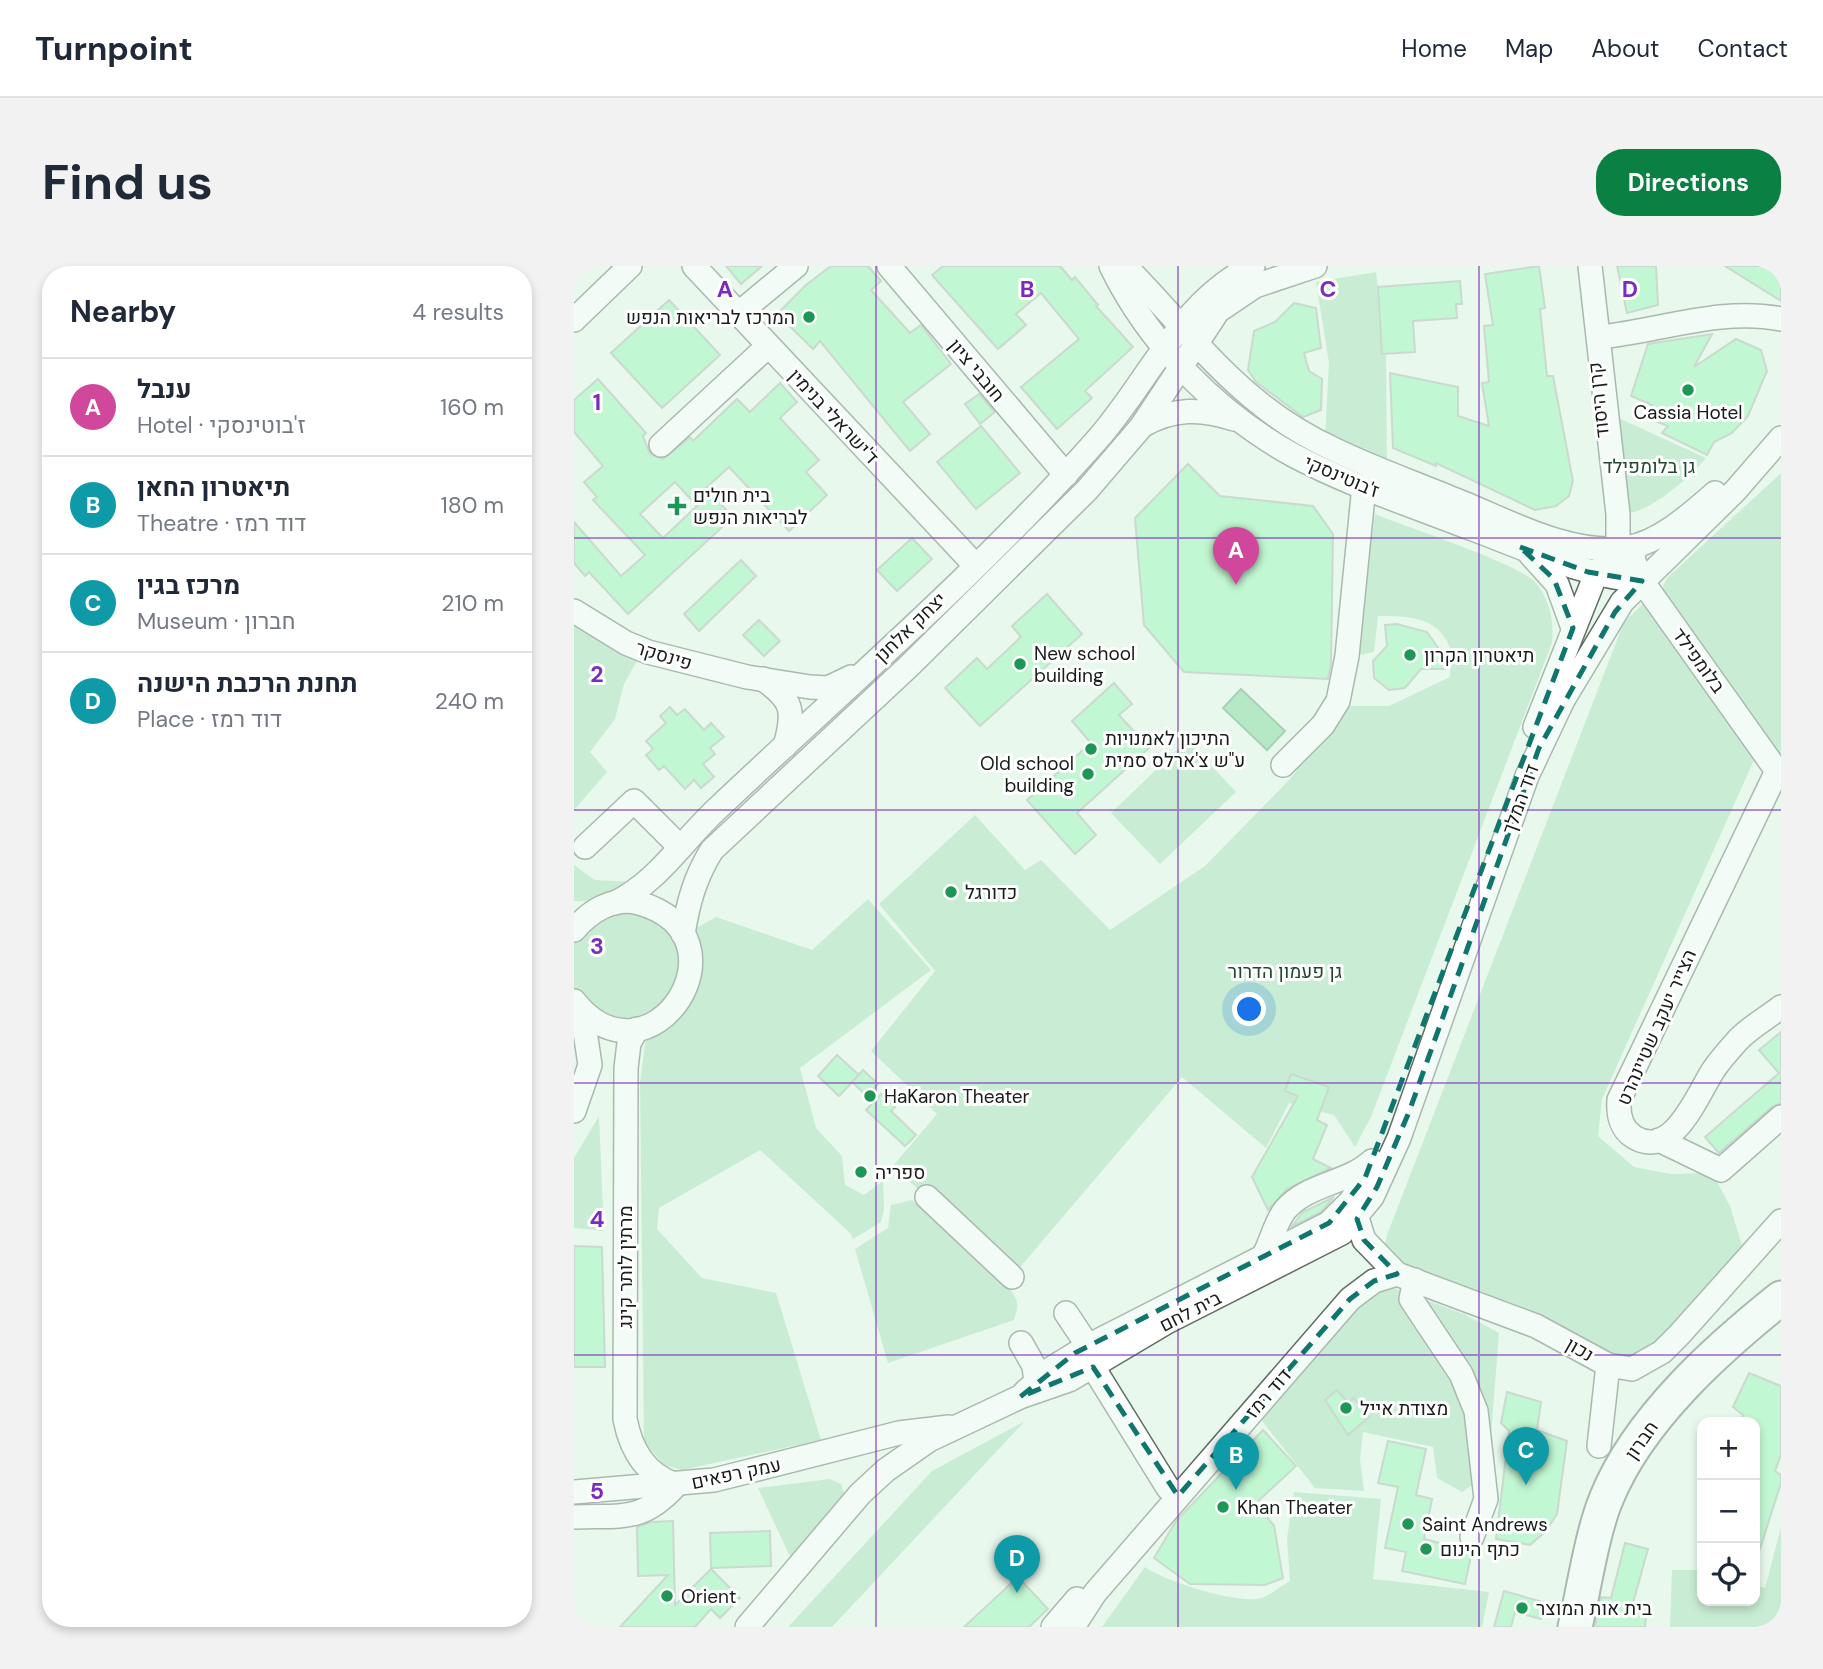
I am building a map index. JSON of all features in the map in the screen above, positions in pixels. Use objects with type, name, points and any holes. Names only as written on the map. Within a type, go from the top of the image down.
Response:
[{"type":"highway","name":"חברון","points":[[1575,1627],[1606,1498],[1629,1454],[1678,1393],[1781,1298]]},
{"type":"street","points":[[574,320],[630,266]]},
{"type":"street","name":"ד'ישראלי בנימין","points":[[694,266],[975,565]]},
{"type":"street","points":[[738,314],[796,266]]},
{"type":"street","name":"חובבי ציון","points":[[889,266],[1066,475]]},
{"type":"street","name":"ז'בוטינסקי","points":[[1111,266],[1166,349],[1182,366],[1244,422],[1292,454],[1364,486],[1520,547],[1607,576],[1642,581]]},
{"type":"street","name":"ז'בוטינסקי","points":[[1125,266],[1188,334],[1264,407],[1324,446],[1544,535],[1619,547]]},
{"type":"street","points":[[1150,291],[1178,301],[1213,292],[1254,266]]},
{"type":"street","points":[[1188,334],[1229,302],[1255,286],[1315,266]]},
{"type":"street","name":"קרן היסוד","points":[[1581,266],[1609,514],[1619,547]]},
{"type":"street","points":[[1590,266],[1600,338],[1619,547]]},
{"type":"street","points":[[1188,334],[1213,292]]},
{"type":"street","points":[[1600,338],[1741,315],[1781,319]]},
{"type":"street","name":"יצחק אלחנן","points":[[574,930],[595,907],[640,890],[785,746],[975,565],[1066,475],[1129,400],[1166,349],[1188,334]]},
{"type":"street","name":"יצחק אלחנן","points":[[683,934],[690,897],[700,869],[712,850],[1051,528],[1140,426],[1182,366],[1188,334]]},
{"type":"street","points":[[661,445],[768,346]]},
{"type":"street","points":[[1140,426],[1160,416],[1197,410],[1244,422]]},
{"type":"street","name":"דוד המלך","points":[[1352,1213],[1413,1063],[1573,628],[1607,576],[1619,547],[1667,529],[1703,503],[1725,484],[1781,421]]},
{"type":"street","name":"דוד המלך","points":[[1352,1213],[1377,1187],[1402,1130],[1539,748],[1563,700],[1615,612],[1642,581],[1735,491],[1781,438]]},
{"type":"street","points":[[1283,765],[1323,725],[1338,701],[1347,656],[1364,486]]},
{"type":"street","points":[[1520,547],[1554,579],[1565,600],[1573,628]]},
{"type":"street","name":"בלומפילד","points":[[1619,547],[1633,559],[1642,581],[1779,770]]},
{"type":"street","points":[[1607,576],[1615,612]]},
{"type":"street","name":"פינסקר","points":[[574,611],[626,643],[648,652],[763,679],[828,688],[864,671]]},
{"type":"street","name":"פינסקר","points":[[763,679],[783,693],[790,705],[791,724],[785,746]]},
{"type":"street","name":"הצייר יעקב שטיינהרט","points":[[1659,1140],[1645,1142],[1631,1136],[1618,1114],[1619,1100],[1779,770]]},
{"type":"street","points":[[585,847],[634,801],[681,847]]},
{"type":"street","points":[[578,1006],[598,1023],[617,1029],[637,1029],[656,1023],[673,1011],[685,994],[691,974],[690,953],[683,934],[670,918],[654,908],[635,902],[595,907]]},
{"type":"street","points":[[574,1111],[590,1065],[578,1006]]},
{"type":"street","points":[[1659,1140],[1676,1130],[1715,1068],[1741,1037],[1781,1007]]},
{"type":"street","name":"מרתין לותר קינג","points":[[637,1029],[629,1043],[626,1068],[625,1419],[636,1455],[657,1476],[676,1485]]},
{"type":"street","points":[[1659,1140],[1721,1170],[1781,1117]]},
{"type":"street","points":[[1264,1255],[1287,1208],[1306,1192],[1355,1173],[1374,1159]]},
{"type":"street","points":[[927,1197],[1013,1277]]},
{"type":"street","name":"בית לחם","points":[[747,1627],[860,1494],[907,1448],[929,1440],[1028,1389],[1056,1386],[1093,1359],[1264,1255],[1352,1213]]},
{"type":"street","name":"בית לחם","points":[[1093,1359],[1330,1240],[1352,1213]]},
{"type":"street","name":"נכון","points":[[1352,1213],[1364,1240],[1406,1277],[1536,1326],[1608,1365],[1632,1369],[1662,1352],[1781,1221]]},
{"type":"street","points":[[1406,1277],[1411,1299],[1461,1374],[1476,1411],[1486,1499],[1472,1537]]},
{"type":"street","name":"דוד רמז","points":[[1053,1627],[1350,1299],[1374,1281],[1406,1277]]},
{"type":"street","points":[[1066,1313],[1170,1478],[1173,1492]]},
{"type":"street","points":[[1021,1343],[1034,1366],[1028,1389]]},
{"type":"street","points":[[1599,1446],[1608,1365]]},
{"type":"street","name":"עמק רפאים","points":[[574,1492],[676,1485],[725,1478],[910,1430],[951,1427]]},
{"type":"street","points":[[853,1445],[867,1449],[886,1471]]},
{"type":"street","points":[[574,1517],[641,1514],[651,1510],[676,1485]]},
{"type":"street","name":"דוד רמז","points":[[1073,1627],[1095,1593],[1173,1492]]},
{"type":"highlighted area","points":[[1520,547],[1588,572],[1642,581],[1615,612],[1539,748],[1409,1112],[1377,1187],[1357,1219],[1364,1240],[1397,1274],[1374,1281],[1350,1299],[1178,1496],[1093,1367],[1020,1397],[1075,1353],[1329,1223],[1365,1178],[1573,628],[1554,579]]},
{"type":"green space","points":[[1376,272],[1386,349],[1387,463],[1325,436],[1329,363],[1316,282]]},
{"type":"green space","name":"גן בלומפילד","points":[[1614,416],[1706,458],[1691,474],[1658,500],[1647,507],[1626,513]]},
{"type":"green space","name":"גן בלומפילד","points":[[1781,473],[1781,755],[1777,758],[1659,594],[1667,578]]},
{"type":"green space","name":"גן פעמון הדרור","points":[[1375,514],[1507,565],[1535,582],[1550,611],[1552,643],[1371,1117],[1355,1147],[1334,1115],[1289,1103],[1266,1148],[1182,1077],[1016,1272],[892,1167],[937,1114],[871,1051],[935,971],[879,904],[975,815],[1025,870],[1041,860],[1110,930],[1205,866],[1289,780],[1348,706],[1389,706],[1450,677],[1451,651],[1445,637],[1430,624],[1420,620],[1378,616],[1374,652],[1354,656]]},
{"type":"green space","points":[[1644,603],[1754,760],[1602,1099],[1598,1136],[1634,1167],[1671,1174],[1712,1173],[1730,1206],[1745,1255],[1687,1321],[1631,1362],[1599,1351],[1573,1333],[1382,1257],[1387,1235],[1624,622]]},
{"type":"green space","points":[[574,617],[638,659],[624,684],[615,719],[590,752],[607,772],[574,810]]},
{"type":"green space","points":[[1187,740],[1236,792],[1160,864],[1111,813]]},
{"type":"green space","points":[[574,865],[595,880],[632,882],[600,902],[574,901]]},
{"type":"green space","points":[[868,899],[931,970],[800,1068],[816,1128],[842,1156],[845,1185],[864,1195],[883,1181],[884,1210],[881,1222],[853,1239],[850,1233],[760,1150],[659,1208],[657,1229],[702,1278],[776,1293],[821,1440],[682,1470],[664,1465],[644,1442],[640,1083],[645,1043],[698,952],[694,929],[716,917],[812,950]]},
{"type":"green space","points":[[644,906],[681,935],[680,998],[630,1028],[574,996],[574,936],[594,913]]},
{"type":"green space","points":[[599,1116],[604,1231],[574,1228],[574,1158]]},
{"type":"green space","points":[[912,1200],[999,1278],[1016,1299],[1017,1310],[1014,1320],[888,1363],[855,1249],[888,1228],[891,1205]]},
{"type":"green space","points":[[1388,1286],[1464,1314],[1499,1333],[1488,1474],[1462,1492],[1437,1478],[1433,1447],[1363,1432],[1360,1459],[1364,1491],[1315,1488],[1258,1416],[1366,1297]]},
{"type":"green space","points":[[1025,1421],[832,1627],[788,1627],[932,1471]]},
{"type":"green space","points":[[830,1479],[841,1484],[846,1499],[792,1561],[758,1488]]},
{"type":"green space","points":[[1294,1492],[1381,1499],[1373,1579],[1489,1592],[1482,1627],[1102,1627],[1145,1567],[1184,1585],[1236,1598],[1261,1598],[1290,1581],[1287,1539]]},
{"type":"green space","points":[[1781,1527],[1781,1627],[1670,1627],[1672,1570],[1697,1570],[1697,1606],[1760,1606],[1760,1586],[1765,1588]]},
{"type":"shaded area","points":[[1241,689],[1285,731],[1267,750],[1223,708]]},
{"type":"building","points":[[726,266],[762,266],[741,284]]},
{"type":"building","points":[[831,266],[868,266],[881,281],[871,290],[910,333],[921,325],[951,364],[903,402],[930,434],[910,451],[820,341],[813,349],[777,314],[806,285]]},
{"type":"building","points":[[943,266],[1060,266],[1072,280],[1075,277],[1098,305],[1096,306],[1133,347],[1085,391],[1092,398],[1057,429],[1021,387],[1079,339],[1041,293],[1016,314],[1026,325],[998,349],[932,275]]},
{"type":"building","points":[[1539,266],[1545,308],[1540,309],[1547,376],[1553,376],[1573,481],[1569,496],[1556,506],[1535,510],[1436,463],[1436,466],[1393,448],[1390,373],[1458,387],[1458,416],[1489,426],[1482,383],[1489,382],[1484,326],[1493,325],[1485,274]]},
{"type":"building","points":[[1617,266],[1656,266],[1658,305],[1627,313]]},
{"type":"building","points":[[1725,266],[1781,266],[1781,301]]},
{"type":"building","points":[[1460,281],[1462,304],[1456,304],[1457,318],[1413,321],[1415,352],[1382,354],[1378,287]]},
{"type":"building","points":[[669,300],[720,355],[662,408],[611,353]]},
{"type":"building","points":[[1294,303],[1316,308],[1321,348],[1304,353],[1309,371],[1322,379],[1321,410],[1303,417],[1256,382],[1248,370],[1254,331],[1275,322]]},
{"type":"building","points":[[1712,334],[1694,367],[1736,339],[1761,350],[1767,371],[1748,416],[1732,433],[1714,442],[1707,455],[1662,433],[1668,426],[1645,417],[1652,405],[1631,396],[1648,344]]},
{"type":"building","points":[[598,379],[646,433],[643,436],[650,454],[663,459],[690,437],[693,441],[737,399],[750,412],[780,383],[797,402],[780,418],[819,460],[806,472],[827,495],[789,531],[729,467],[706,488],[733,517],[628,614],[589,572],[585,576],[574,563],[574,522],[621,576],[645,555],[593,500],[597,497],[584,482],[603,466],[574,432],[574,400]],"holes":[[[675,482],[697,506],[663,538],[640,514]]]},
{"type":"building","points":[[979,394],[995,412],[980,424],[965,404]]},
{"type":"building","points":[[981,426],[1020,473],[976,509],[937,462]]},
{"type":"building","points":[[1188,464],[1220,496],[1313,506],[1333,534],[1331,663],[1328,679],[1184,672],[1144,625],[1135,518]]},
{"type":"building","points":[[912,538],[932,559],[897,591],[877,570]]},
{"type":"building","points":[[741,560],[756,576],[699,631],[684,614]]},
{"type":"building","name":"New school building","points":[[1047,594],[1082,634],[980,726],[945,688],[977,658],[987,669],[1021,637],[1012,626]]},
{"type":"building","points":[[759,620],[780,641],[764,656],[743,635]]},
{"type":"building","name":"תיאטרון הקרון","points":[[1397,624],[1427,632],[1439,649],[1445,669],[1421,669],[1405,688],[1389,690],[1374,678],[1373,661],[1387,646],[1385,625]]},
{"type":"building","name":"Old school building","points":[[1114,683],[1132,704],[1119,715],[1149,748],[1077,813],[1096,835],[1075,854],[1027,800],[1091,743],[1072,721]]},
{"type":"building","points":[[670,707],[677,715],[685,709],[704,730],[711,723],[724,737],[710,748],[715,754],[703,764],[714,777],[701,788],[694,780],[685,789],[664,766],[659,770],[646,755],[653,749],[646,741],[666,723],[660,716]]},
{"type":"building","points":[[1781,1032],[1781,1103],[1772,1107],[1719,1153],[1705,1137],[1779,1073],[1759,1050]]},
{"type":"building","points":[[837,1055],[859,1075],[839,1096],[818,1076]]},
{"type":"building","points":[[863,1070],[878,1084],[867,1096],[852,1082]]},
{"type":"building","points":[[1291,1074],[1329,1087],[1317,1120],[1327,1125],[1313,1159],[1331,1168],[1287,1189],[1268,1210],[1252,1177],[1298,1096],[1285,1091]]},
{"type":"building","points":[[881,1094],[895,1107],[891,1111],[916,1135],[905,1146],[866,1110]]},
{"type":"building","points":[[1334,1197],[1321,1212],[1291,1227],[1303,1212]]},
{"type":"building","points":[[574,1246],[602,1247],[605,1367],[574,1367]]},
{"type":"building","points":[[1749,1373],[1781,1386],[1781,1455],[1775,1471],[1781,1475],[1781,1483],[1760,1549],[1760,1417],[1742,1417],[1733,1407]]},
{"type":"building","name":"מצודת אייל","points":[[1337,1390],[1348,1403],[1354,1398],[1369,1417],[1348,1435],[1325,1400]]},
{"type":"building","points":[[1507,1392],[1541,1402],[1537,1430],[1567,1441],[1557,1514],[1546,1531],[1530,1545],[1496,1539],[1509,1431],[1501,1423]]},
{"type":"building","name":"Khan Theater","points":[[1263,1430],[1296,1466],[1256,1503],[1274,1526],[1283,1578],[1265,1585],[1190,1584],[1154,1558],[1176,1521]]},
{"type":"building","name":"Saint Andrews","points":[[1388,1441],[1426,1449],[1416,1495],[1432,1499],[1424,1539],[1472,1551],[1465,1584],[1402,1571],[1406,1552],[1385,1548],[1398,1487],[1378,1483]]},
{"type":"building","points":[[673,1521],[675,1605],[711,1569],[740,1598],[720,1618],[711,1609],[695,1627],[620,1627],[668,1575],[638,1576],[637,1527],[651,1522]]},
{"type":"building","points":[[770,1531],[771,1566],[711,1568],[710,1533]]},
{"type":"building","points":[[1625,1543],[1648,1549],[1633,1603],[1647,1605],[1645,1627],[1595,1627],[1601,1597],[1611,1598]]},
{"type":"building","points":[[1018,1577],[1048,1609],[1029,1627],[964,1627]]},
{"type":"building","name":"בית אות המוצר","points":[[1504,1591],[1546,1603],[1541,1619],[1515,1612],[1511,1627],[1494,1627]]},
{"type":"place","name":"המרכז לבריאות הנפש","points":[[809,317]]},
{"type":"place","name":"Cassia Hotel","points":[[1688,390]]},
{"type":"place","name":"בית חולים לבריאות הנפש","points":[[677,506]]},
{"type":"place","name":"ענבל","points":[[1236,585]]},
{"type":"place","name":"תיאטרון הקרון","points":[[1410,655]]},
{"type":"place","name":"New school building","points":[[1020,664]]},
{"type":"place","name":"התיכון לאמנויות ע\"ש צ'ארלס סמית","points":[[1091,749]]},
{"type":"place","name":"Old school building","points":[[1088,774]]},
{"type":"place","name":"כדורגל","points":[[951,892]]},
{"type":"place","name":"HaKaron Theater","points":[[870,1096]]},
{"type":"place","name":"ספריה","points":[[861,1172]]},
{"type":"place","name":"מצודת אייל","points":[[1346,1408]]},
{"type":"place","name":"מרכז בגין","points":[[1526,1485]]},
{"type":"place","name":"תיאטרון החאן","points":[[1236,1490]]},
{"type":"place","name":"Khan Theater","points":[[1223,1507]]},
{"type":"place","name":"Saint Andrews","points":[[1408,1524]]},
{"type":"place","name":"כתף הינום","points":[[1426,1549]]},
{"type":"place","name":"תחנת הרכבת הישנה","points":[[1017,1593]]},
{"type":"place","name":"Orient","points":[[667,1596]]},
{"type":"place","name":"בית אות המוצר","points":[[1522,1608]]}]
